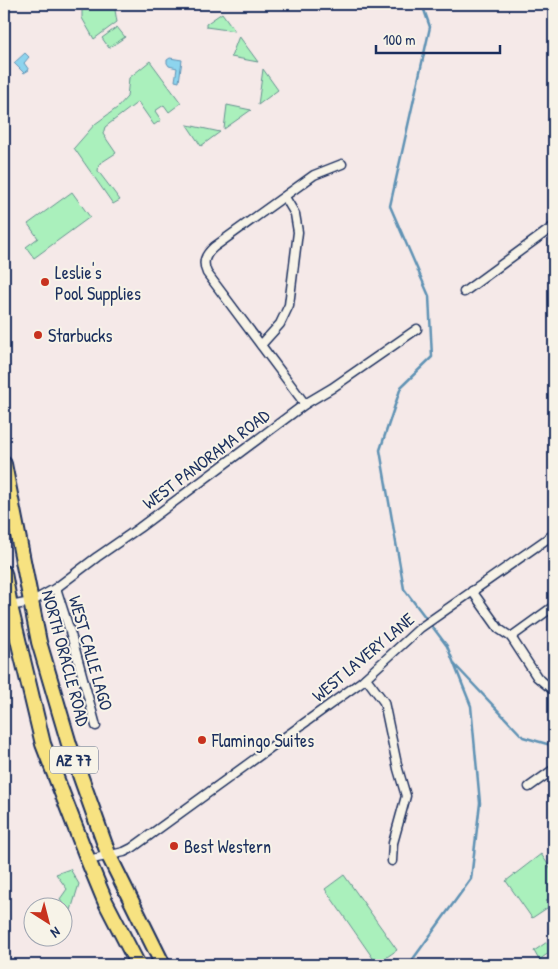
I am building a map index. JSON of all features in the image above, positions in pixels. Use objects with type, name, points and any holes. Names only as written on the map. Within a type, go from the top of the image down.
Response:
[{"type":"highway","name":"NORTH ORACLE ROAD","points":[[4,464],[39,642],[69,744],[109,856],[163,965]]},
{"type":"highway","name":"AZ 77","points":[[4,573],[43,744],[88,860],[138,965]]},
{"type":"street","points":[[305,404],[207,273],[201,258],[314,175],[342,164]]},
{"type":"street","points":[[261,344],[280,324],[289,305],[298,232],[295,214],[285,197]]},
{"type":"street","points":[[464,292],[554,226]]},
{"type":"street","name":"WEST PANORAMA ROAD","points":[[10,606],[30,602],[56,588],[305,404],[332,388],[417,329]]},
{"type":"street","name":"WEST LAVERY LANE","points":[[88,860],[109,856],[132,848],[366,678],[433,618],[554,534]]},
{"type":"street","name":"WEST CALLE LAGO","points":[[56,588],[96,726]]},
{"type":"street","points":[[472,591],[499,629],[511,637],[537,677],[554,690]]},
{"type":"street","points":[[511,637],[554,606]]},
{"type":"street","points":[[366,678],[384,702],[398,769],[406,796],[393,843],[392,861]]},
{"type":"street","points":[[529,787],[554,769]]},
{"type":"green space","points":[[82,4],[114,4],[117,22],[94,39],[82,18]]},
{"type":"green space","points":[[222,13],[235,31],[206,27],[206,24]]},
{"type":"green space","points":[[117,27],[125,37],[109,48],[102,38]]},
{"type":"green space","points":[[239,36],[258,62],[231,57]]},
{"type":"green space","points":[[150,61],[181,103],[169,112],[164,105],[155,111],[161,120],[154,125],[138,102],[105,127],[103,134],[116,153],[99,164],[98,171],[120,200],[113,204],[74,148],[95,124],[117,108],[127,97],[129,78]]},
{"type":"green space","points":[[263,69],[278,90],[258,105]]},
{"type":"green space","points":[[227,105],[251,110],[224,129]]},
{"type":"green space","points":[[188,125],[220,132],[201,146]]},
{"type":"green space","points":[[72,192],[90,217],[34,258],[26,247],[38,238],[28,224]]},
{"type":"green space","points":[[541,854],[554,873],[554,895],[546,901],[550,906],[532,918],[506,881]]},
{"type":"green space","points":[[70,869],[79,884],[72,907],[72,896],[62,896],[67,889],[56,874]]},
{"type":"green space","points":[[344,875],[397,950],[377,964],[325,889]]},
{"type":"green space","points":[[547,942],[553,950],[539,960],[534,951]]},
{"type":"water","points":[[25,53],[29,57],[24,63],[29,70],[24,73],[14,63]]},
{"type":"water","points":[[170,58],[182,60],[179,82],[175,81],[177,68],[169,66],[167,63],[167,60]]},
{"type":"waterway","points":[[412,965],[413,959],[471,879],[480,803],[471,706],[447,646],[404,589],[380,450],[401,387],[432,357],[429,296],[390,206],[430,27],[422,4]]},
{"type":"waterway","points":[[455,665],[523,737],[554,746]]},
{"type":"place","name":"Leslie's Pool Supplies","points":[[45,282]]},
{"type":"place","name":"Starbucks","points":[[38,335]]},
{"type":"place","name":"Flamingo Suites","points":[[202,740]]},
{"type":"place","name":"Best Western","points":[[174,846]]}]
